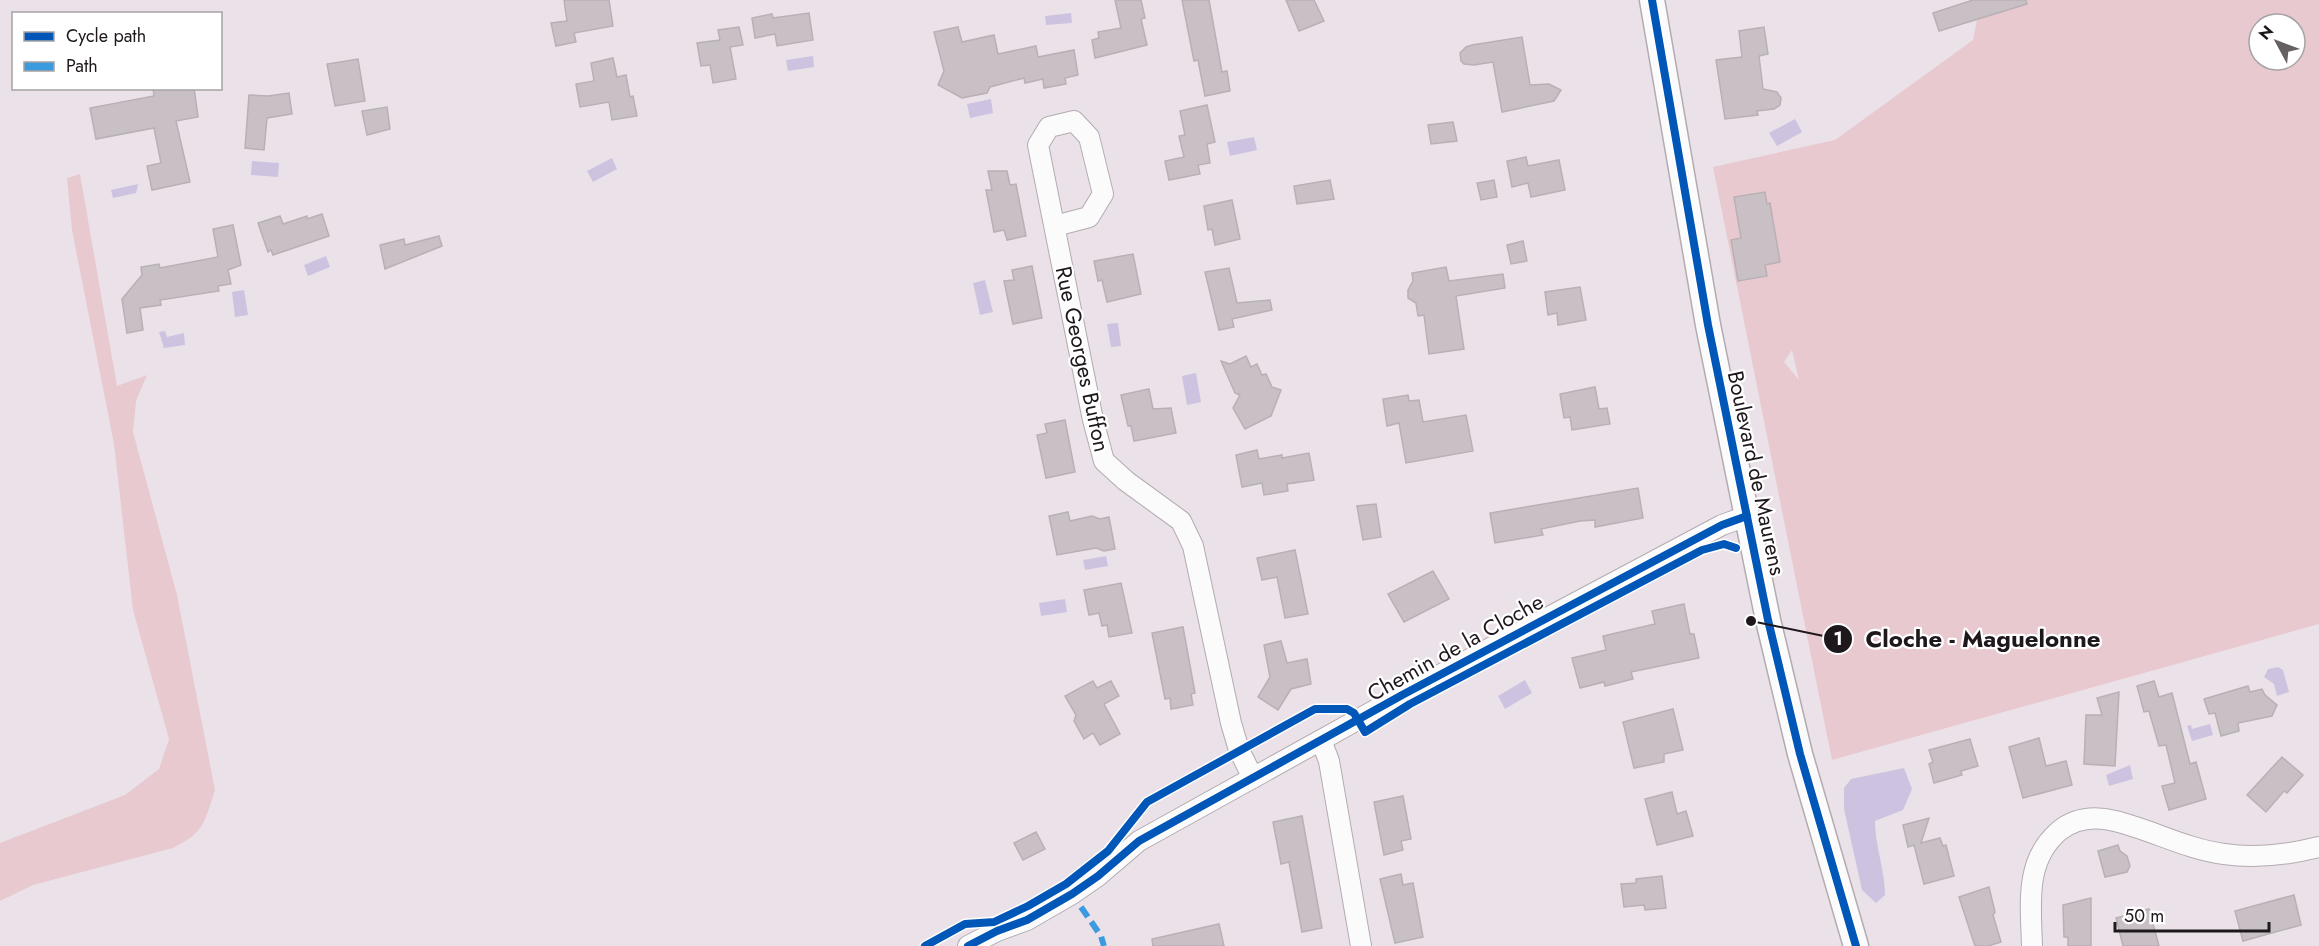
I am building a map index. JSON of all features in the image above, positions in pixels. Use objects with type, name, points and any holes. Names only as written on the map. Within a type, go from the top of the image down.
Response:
[{"type":"street","name":"Boulevard de Maurens","points":[[1652,0],[1708,325],[1768,620],[1800,754],[1856,946]]},
{"type":"street","name":"Rue Georges Buffon","points":[[1055,226],[1089,217],[1103,194],[1089,137],[1074,121],[1049,127],[1038,145],[1093,420],[1104,461],[1126,481],[1181,521],[1193,546],[1230,723],[1239,750],[1253,778]]},
{"type":"street","name":"Chemin de la Cloche","points":[[968,946],[997,931],[1027,920],[1072,894],[1098,876],[1139,841],[1253,778],[1712,530],[1747,516]]},
{"type":"street","points":[[1322,740],[1329,761],[1361,946]]},
{"type":"street","points":[[2032,946],[2031,897],[2038,855],[2054,836],[2072,822],[2101,818],[2167,840],[2222,854],[2281,856],[2319,847]]},
{"type":"shaded area","points":[[1981,0],[2319,0],[2319,624],[1832,760],[1713,167],[1835,140],[1973,40]],"holes":[[[1792,350],[1799,380],[1784,362]]]},
{"type":"shaded area","points":[[1071,13],[1072,23],[1046,25],[1045,16]]},
{"type":"shaded area","points":[[813,56],[814,67],[788,71],[786,60]]},
{"type":"shaded area","points":[[991,99],[993,113],[970,118],[967,104]]},
{"type":"shaded area","points":[[1795,119],[1802,132],[1777,146],[1769,133]]},
{"type":"shaded area","points":[[1254,137],[1257,150],[1230,156],[1227,142]]},
{"type":"shaded area","points":[[612,158],[617,169],[593,182],[587,171]]},
{"type":"shaded area","points":[[252,161],[279,163],[278,177],[251,175]]},
{"type":"shaded area","points":[[80,174],[117,386],[147,375],[136,401],[133,432],[177,595],[215,790],[202,825],[192,837],[173,848],[33,885],[0,901],[0,843],[125,795],[159,769],[169,739],[133,610],[114,444],[72,230],[67,178]]},
{"type":"shaded area","points":[[138,184],[136,193],[113,198],[111,190]]},
{"type":"shaded area","points":[[326,256],[330,267],[308,276],[304,265]]},
{"type":"shaded area","points":[[985,280],[993,312],[980,315],[973,283]]},
{"type":"shaded area","points":[[244,290],[248,315],[235,317],[232,292]]},
{"type":"shaded area","points":[[1118,323],[1121,346],[1111,347],[1107,324]]},
{"type":"shaded area","points":[[165,331],[167,337],[184,333],[185,345],[164,348],[159,332]]},
{"type":"shaded area","points":[[1196,373],[1201,402],[1187,405],[1182,376]]},
{"type":"shaded area","points":[[1106,556],[1108,566],[1085,570],[1083,560]]},
{"type":"shaded area","points":[[1065,599],[1067,612],[1041,616],[1039,603]]},
{"type":"shaded area","points":[[2278,667],[2283,670],[2289,692],[2277,696],[2274,684],[2264,677],[2268,669]]},
{"type":"shaded area","points":[[1525,680],[1532,693],[1505,709],[1498,696]]},
{"type":"shaded area","points":[[2210,724],[2213,735],[2192,741],[2187,726],[2191,725],[2192,729]]},
{"type":"shaded area","points":[[2130,765],[2133,779],[2109,786],[2106,775]]},
{"type":"shaded area","points":[[1904,768],[1912,789],[1903,810],[1875,821],[1885,895],[1876,903],[1862,890],[1844,809],[1844,788],[1851,779]]},
{"type":"building","points":[[564,0],[609,0],[613,26],[574,33],[576,42],[556,46],[551,23],[567,21]]},
{"type":"building","points":[[1115,0],[1141,0],[1145,18],[1141,19],[1147,45],[1095,58],[1092,40],[1099,38],[1098,32],[1121,28]]},
{"type":"building","points":[[1182,0],[1209,0],[1222,72],[1227,71],[1230,91],[1205,96],[1198,60],[1194,61]]},
{"type":"building","points":[[1286,0],[1314,0],[1324,21],[1299,31]]},
{"type":"building","points":[[1973,0],[2026,0],[2027,4],[1939,31],[1933,13]]},
{"type":"building","points":[[809,13],[813,40],[777,46],[775,34],[755,38],[752,18],[772,14],[773,18]]},
{"type":"building","points":[[739,27],[743,45],[730,47],[736,79],[713,83],[710,65],[701,66],[697,43],[720,40],[718,30]]},
{"type":"building","points":[[958,27],[962,42],[994,35],[998,54],[1036,46],[1038,57],[1074,50],[1078,75],[1065,78],[1066,84],[1044,88],[1043,79],[1025,83],[1024,78],[990,87],[987,93],[962,98],[938,85],[944,71],[934,32]]},
{"type":"building","points":[[1764,27],[1768,54],[1759,56],[1763,89],[1777,92],[1781,98],[1780,105],[1774,109],[1757,111],[1758,115],[1725,119],[1716,60],[1742,57],[1739,31]]},
{"type":"building","points":[[1522,37],[1530,85],[1549,84],[1561,90],[1554,101],[1502,112],[1493,62],[1464,64],[1460,53],[1472,45]]},
{"type":"building","points":[[613,58],[617,77],[626,75],[630,97],[633,96],[637,116],[612,120],[609,102],[580,107],[576,84],[594,81],[591,63]]},
{"type":"building","points":[[358,59],[365,101],[335,106],[327,64]]},
{"type":"building","points":[[153,90],[194,90],[198,117],[176,121],[190,182],[152,190],[147,166],[161,163],[154,128],[96,139],[90,108],[154,96]]},
{"type":"building","points":[[289,93],[292,114],[267,118],[264,150],[245,148],[249,95],[268,96]]},
{"type":"building","points":[[1207,105],[1215,142],[1207,144],[1210,163],[1198,165],[1200,174],[1169,180],[1165,161],[1184,157],[1179,136],[1185,135],[1180,111]]},
{"type":"building","points":[[387,107],[390,129],[367,135],[362,111]]},
{"type":"building","points":[[1453,122],[1457,141],[1431,144],[1428,125]]},
{"type":"building","points":[[1526,157],[1528,166],[1559,160],[1565,190],[1531,197],[1528,183],[1512,187],[1507,161]]},
{"type":"building","points":[[988,171],[1007,171],[1010,185],[1016,184],[1026,236],[1007,240],[1004,230],[994,232],[986,190],[992,190]]},
{"type":"building","points":[[1330,180],[1334,199],[1297,204],[1294,186]]},
{"type":"building","points":[[1494,180],[1497,197],[1481,200],[1477,183]]},
{"type":"building","points":[[1765,192],[1767,204],[1770,203],[1780,262],[1765,265],[1767,276],[1738,281],[1731,240],[1741,238],[1734,197]]},
{"type":"building","points":[[1232,200],[1240,239],[1215,245],[1212,229],[1208,230],[1204,206]]},
{"type":"building","points":[[322,214],[329,236],[273,255],[271,250],[268,252],[258,223],[280,216],[283,224]]},
{"type":"building","points":[[233,225],[241,265],[228,270],[231,284],[218,286],[219,291],[160,300],[161,305],[140,308],[143,330],[127,333],[122,299],[142,275],[141,267],[159,264],[160,268],[218,257],[213,229]]},
{"type":"building","points":[[439,236],[442,246],[385,269],[380,245],[404,239],[405,245]]},
{"type":"building","points":[[1523,241],[1527,261],[1511,264],[1507,245]]},
{"type":"building","points":[[1133,254],[1141,294],[1107,302],[1102,280],[1098,281],[1094,261]]},
{"type":"building","points":[[1032,266],[1042,318],[1013,324],[1004,281],[1014,280],[1012,270]]},
{"type":"building","points":[[1446,267],[1449,281],[1503,274],[1505,288],[1456,296],[1464,349],[1429,354],[1424,315],[1418,316],[1416,303],[1408,298],[1408,290],[1413,281],[1412,273]]},
{"type":"building","points":[[1229,268],[1237,303],[1270,300],[1272,310],[1232,319],[1234,327],[1219,330],[1205,272]]},
{"type":"building","points":[[1580,287],[1586,320],[1558,325],[1557,313],[1548,315],[1545,292]]},
{"type":"building","points":[[1246,356],[1251,367],[1257,364],[1262,375],[1266,374],[1272,387],[1281,390],[1271,416],[1245,429],[1233,408],[1240,395],[1235,393],[1221,361],[1230,364]]},
{"type":"building","points":[[1595,387],[1599,409],[1607,408],[1610,424],[1572,430],[1570,417],[1564,418],[1560,394]]},
{"type":"building","points":[[1149,389],[1153,409],[1171,408],[1176,433],[1134,441],[1121,395]]},
{"type":"building","points":[[1408,395],[1409,401],[1419,400],[1423,422],[1466,415],[1473,451],[1406,463],[1399,423],[1387,426],[1383,399]]},
{"type":"building","points":[[1065,420],[1075,472],[1046,478],[1037,435],[1047,433],[1045,424]]},
{"type":"building","points":[[1257,450],[1259,459],[1309,453],[1314,480],[1287,484],[1288,491],[1264,495],[1262,483],[1242,487],[1236,455]]},
{"type":"building","points":[[1638,488],[1643,518],[1595,527],[1595,520],[1580,521],[1541,529],[1543,535],[1495,543],[1490,513]]},
{"type":"building","points":[[1376,504],[1381,537],[1363,540],[1357,506]]},
{"type":"building","points":[[1068,512],[1070,521],[1092,516],[1100,519],[1109,517],[1115,549],[1104,551],[1096,548],[1057,555],[1049,516]]},
{"type":"building","points":[[1295,550],[1308,614],[1285,618],[1277,577],[1262,580],[1257,558]]},
{"type":"building","points":[[1433,571],[1449,599],[1404,622],[1388,594]]},
{"type":"building","points":[[1121,583],[1132,633],[1109,637],[1107,625],[1102,626],[1099,613],[1089,615],[1084,590]]},
{"type":"building","points":[[1684,604],[1690,634],[1694,634],[1699,658],[1631,672],[1633,679],[1605,686],[1604,682],[1580,688],[1572,658],[1606,650],[1603,636],[1655,624],[1652,611]]},
{"type":"building","points":[[1183,627],[1195,693],[1191,694],[1193,705],[1171,709],[1170,698],[1165,699],[1152,633]]},
{"type":"building","points":[[1281,641],[1287,663],[1307,659],[1311,684],[1291,689],[1278,710],[1258,697],[1270,677],[1264,645]]},
{"type":"building","points":[[1093,681],[1097,688],[1111,681],[1119,696],[1104,704],[1120,734],[1100,745],[1093,733],[1084,739],[1074,721],[1076,715],[1065,696]]},
{"type":"building","points":[[2154,681],[2159,697],[2172,693],[2190,764],[2196,762],[2206,799],[2169,810],[2162,786],[2175,783],[2166,745],[2159,746],[2149,711],[2144,712],[2137,686]]},
{"type":"building","points":[[2248,686],[2250,692],[2262,689],[2265,695],[2277,705],[2272,716],[2238,723],[2239,731],[2221,736],[2215,713],[2209,714],[2204,699]]},
{"type":"building","points":[[2119,692],[2115,766],[2084,764],[2086,715],[2102,715],[2097,698]]},
{"type":"building","points":[[1673,709],[1683,750],[1664,754],[1664,762],[1634,768],[1623,722]]},
{"type":"building","points":[[2039,738],[2046,766],[2066,761],[2072,785],[2023,798],[2009,747]]},
{"type":"building","points":[[1970,739],[1978,766],[1961,771],[1962,775],[1934,783],[1929,764],[1933,762],[1929,750]]},
{"type":"building","points":[[2282,757],[2303,775],[2287,793],[2284,791],[2266,812],[2247,795]]},
{"type":"building","points":[[1672,792],[1677,814],[1686,811],[1693,836],[1657,845],[1645,799]]},
{"type":"building","points":[[1403,796],[1411,839],[1401,841],[1403,850],[1384,855],[1374,802]]},
{"type":"building","points":[[1302,816],[1322,928],[1302,932],[1289,862],[1281,864],[1273,822]]},
{"type":"building","points":[[1929,818],[1921,843],[1940,838],[1943,846],[1946,845],[1954,876],[1924,884],[1914,845],[1908,847],[1903,825]]},
{"type":"building","points":[[1036,832],[1045,849],[1023,860],[1014,843]]},
{"type":"building","points":[[2118,845],[2120,851],[2127,856],[2130,866],[2127,872],[2105,877],[2098,851]]},
{"type":"building","points":[[1401,874],[1403,885],[1413,883],[1423,937],[1395,943],[1380,879]]},
{"type":"building","points":[[1662,876],[1666,908],[1645,910],[1644,905],[1624,907],[1621,884],[1636,883],[1636,879]]},
{"type":"building","points":[[1989,887],[1995,912],[1993,915],[2001,942],[1988,946],[1975,946],[1959,897]]},
{"type":"building","points":[[2294,895],[2301,925],[2243,941],[2235,911]]},
{"type":"building","points":[[2091,898],[2091,946],[2068,946],[2068,937],[2064,937],[2063,905]]},
{"type":"building","points":[[2149,909],[2159,946],[2123,946],[2116,918]]},
{"type":"building","points":[[1219,924],[1224,946],[1153,946],[1152,939]]},
{"type":"marked path","points":[[1081,907],[1101,936],[1104,946]]},
{"type":"cycle path","points":[[1652,0],[1708,325],[1768,620],[1800,754],[1856,946]]},
{"type":"cycle path","points":[[968,946],[997,931],[1027,920],[1072,894],[1098,876],[1139,841],[1404,694],[1722,525],[1747,516]]},
{"type":"cycle path","points":[[925,946],[965,924],[994,922],[1066,884],[1108,851],[1147,802],[1315,709],[1347,709],[1354,713],[1365,732],[1410,704],[1702,550],[1724,544],[1736,548]]},
{"type":"place","name":"Cloche - Maguelonne","points":[[1751,621]]}]
